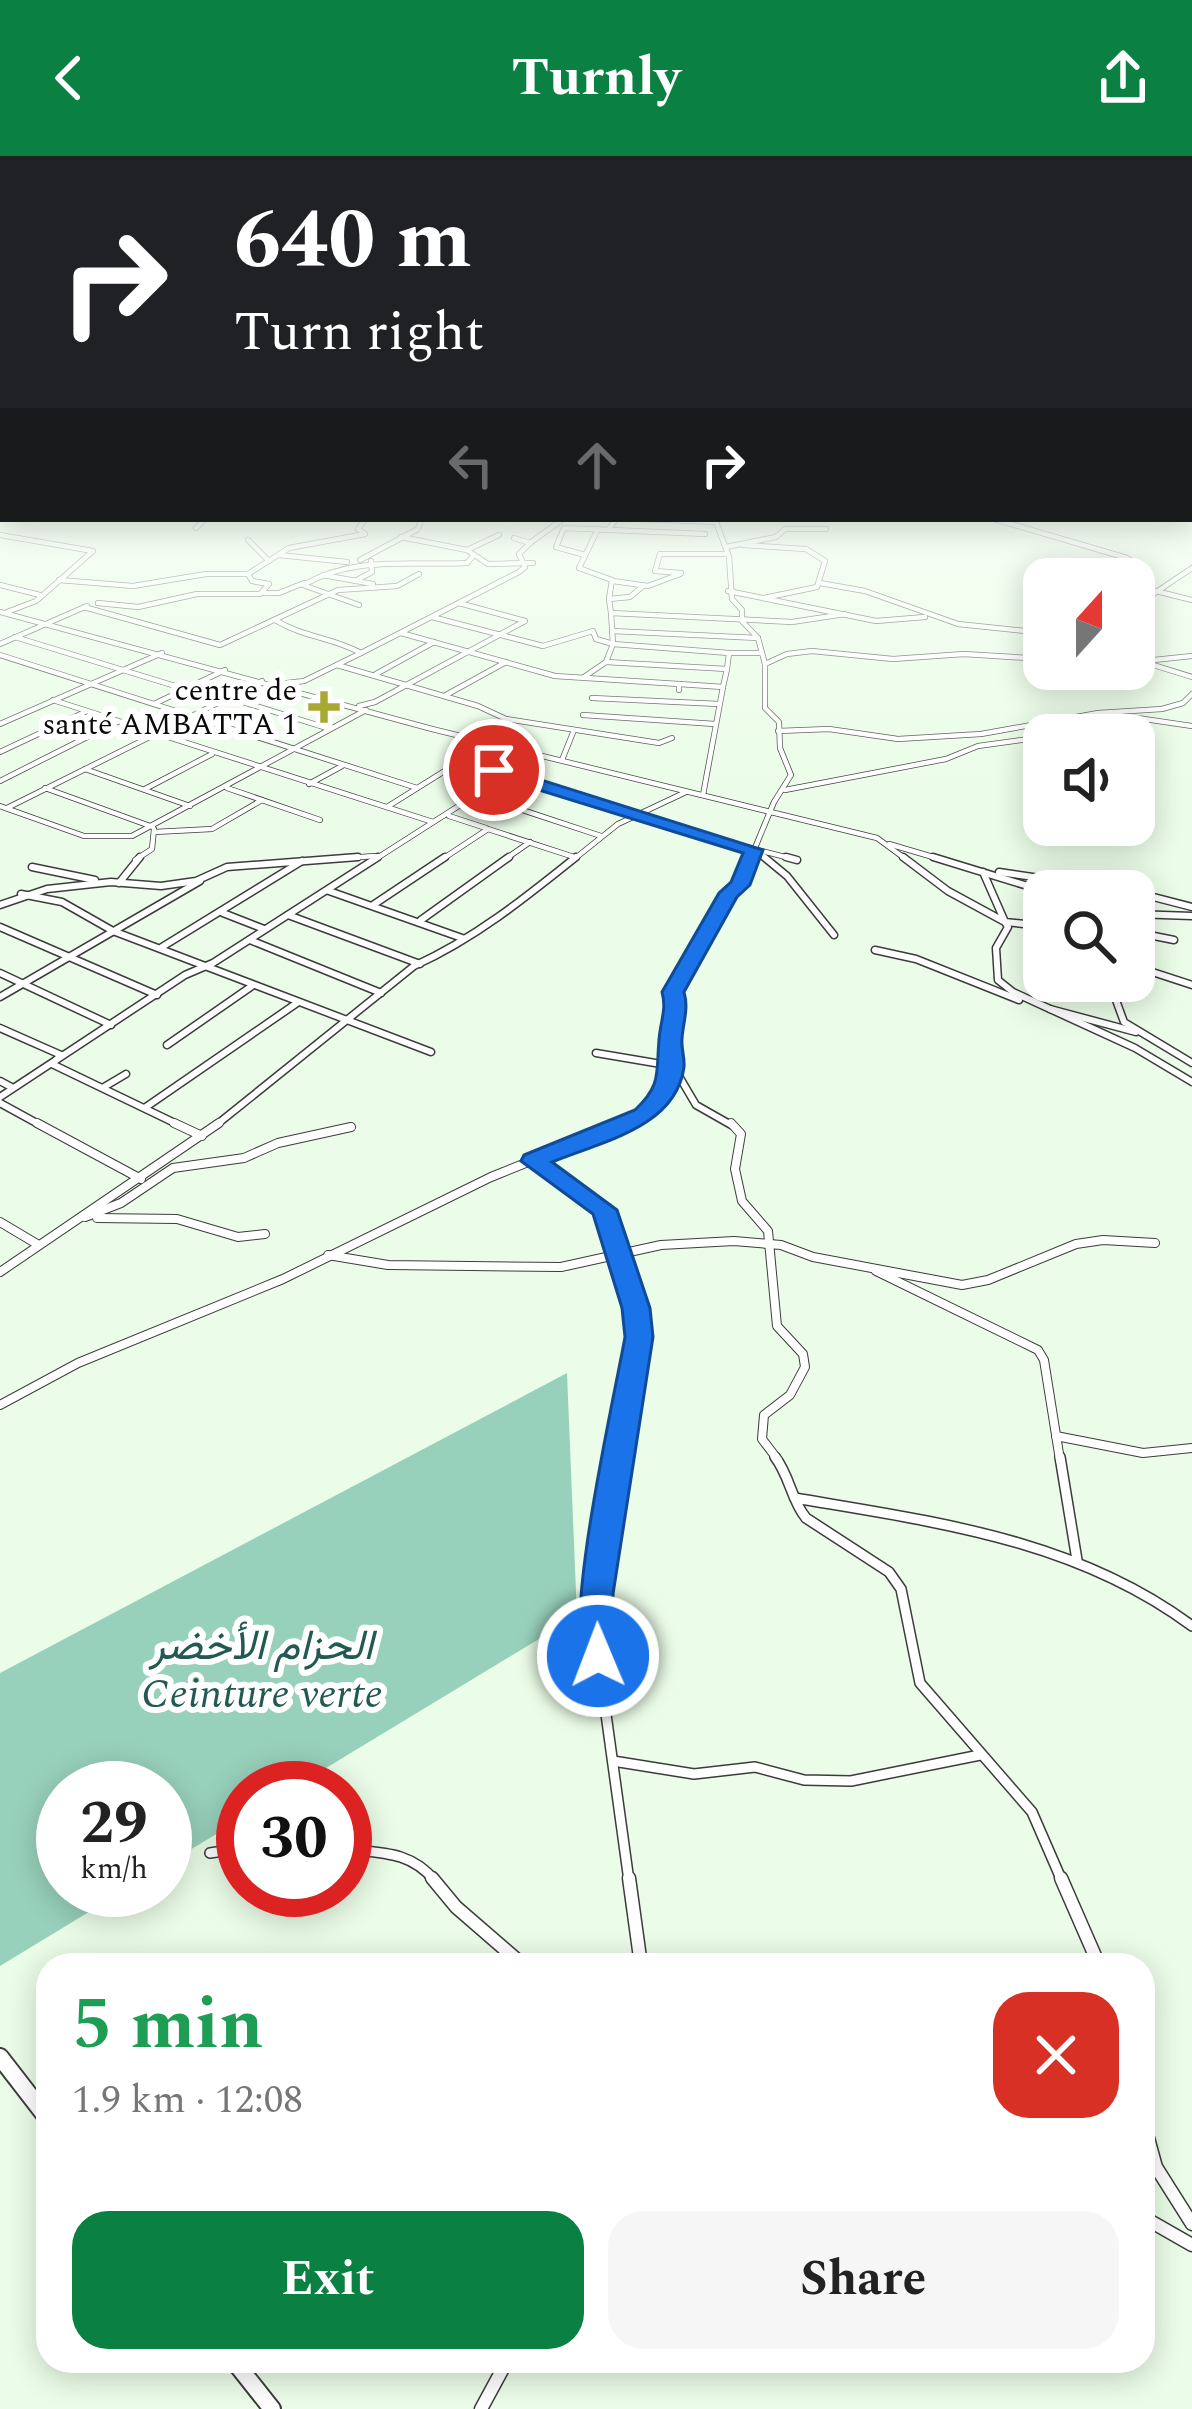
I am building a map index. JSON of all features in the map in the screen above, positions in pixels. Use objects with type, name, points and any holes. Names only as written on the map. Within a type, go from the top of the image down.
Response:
[{"type":"street","points":[[4,585],[40,595]]},
{"type":"street","points":[[1,613],[23,609],[52,585]]},
{"type":"street","points":[[122,585],[138,585]]},
{"type":"street","points":[[261,593],[265,585]]},
{"type":"street","points":[[98,602],[138,608],[197,594],[279,593],[299,585]]},
{"type":"street","points":[[309,585],[359,604]]},
{"type":"street","points":[[84,608],[220,645],[347,585]]},
{"type":"street","points":[[383,585],[387,586]]},
{"type":"street","points":[[274,683],[304,682],[494,585]]},
{"type":"street","points":[[580,679],[606,662],[613,645],[612,585]]},
{"type":"street","points":[[609,599],[630,597],[644,585]]},
{"type":"street","points":[[728,585],[733,604],[742,610],[742,621],[758,638],[765,664],[765,708],[779,722],[780,748],[791,775],[740,885],[729,893],[673,992],[677,1005],[670,1043],[673,1066],[696,1105],[728,1121],[741,1134],[735,1169],[742,1201],[768,1231],[777,1326],[803,1354],[806,1367],[790,1395],[768,1408],[760,1427],[771,1455],[788,1474],[797,1508],[822,1532],[889,1572],[901,1589],[920,1683],[1032,1812],[1094,1953]]},
{"type":"street","points":[[763,599],[812,585]]},
{"type":"street","points":[[849,585],[932,617],[1001,633],[1023,633]]},
{"type":"street","points":[[1143,585],[1192,601]]},
{"type":"street","points":[[1156,593],[1167,585]]},
{"type":"street","points":[[0,644],[133,586]]},
{"type":"street","points":[[338,590],[387,586]]},
{"type":"street","points":[[728,591],[892,622],[932,617]]},
{"type":"street","points":[[352,704],[367,705],[525,621],[459,603]]},
{"type":"street","points":[[1,613],[877,838],[1023,884]]},
{"type":"street","points":[[611,614],[791,622],[845,614]]},
{"type":"street","points":[[432,617],[552,646],[612,629],[758,638]]},
{"type":"street","points":[[692,618],[695,634]]},
{"type":"street","points":[[273,620],[301,636],[342,643],[361,653]]},
{"type":"street","points":[[593,631],[596,638],[613,645],[761,653]]},
{"type":"street","points":[[401,633],[580,679],[723,687]]},
{"type":"street","points":[[15,637],[185,689]]},
{"type":"street","points":[[374,675],[434,642]]},
{"type":"street","points":[[765,664],[787,653],[812,651],[893,659],[964,654],[1023,657]]},
{"type":"street","points":[[0,724],[162,652]]},
{"type":"street","points":[[704,795],[729,652]]},
{"type":"street","points":[[0,656],[417,788]]},
{"type":"street","points":[[1155,660],[1192,656]]},
{"type":"street","points":[[445,696],[507,661]]},
{"type":"street","points":[[606,662],[727,669]]},
{"type":"street","points":[[337,665],[506,718],[659,743],[672,738]]},
{"type":"street","points":[[1155,666],[1192,677]]},
{"type":"street","points":[[153,705],[225,670]]},
{"type":"street","points":[[2,808],[263,680]]},
{"type":"street","points":[[778,731],[801,728],[914,738],[1004,732],[1098,713],[1162,709],[1183,703],[1192,694]]},
{"type":"street","points":[[228,697],[332,730]]},
{"type":"street","points":[[592,698],[719,704]]},
{"type":"street","points":[[53,700],[434,823]]},
{"type":"street","points":[[154,830],[367,709]]},
{"type":"street","points":[[0,752],[86,711]]},
{"type":"street","points":[[1113,713],[1192,726]]},
{"type":"street","points":[[583,715],[716,724]]},
{"type":"street","points":[[0,781],[119,722]]},
{"type":"street","points":[[562,760],[574,730]]},
{"type":"street","points":[[784,791],[1023,740]]},
{"type":"street","points":[[386,808],[491,741]]},
{"type":"street","points":[[144,790],[214,753]]},
{"type":"street","points":[[466,760],[633,815],[797,860]]},
{"type":"street","points":[[309,784],[343,765]]},
{"type":"street","points":[[85,769],[191,807]]},
{"type":"street","points":[[146,1181],[0,1100],[202,964],[213,963],[493,784]]},
{"type":"street","points":[[45,788],[154,830]]},
{"type":"street","points":[[225,788],[320,820]]},
{"type":"street","points":[[146,1181],[414,966],[518,904],[633,815],[687,791]]},
{"type":"street","points":[[475,794],[601,836]]},
{"type":"street","points":[[2,808],[84,836],[131,836],[154,830],[212,829],[262,800]]},
{"type":"street","points":[[448,815],[576,857]]},
{"type":"street","points":[[373,905],[488,829]]},
{"type":"street","points":[[0,905],[21,894],[115,883],[131,863],[152,849],[154,830]]},
{"type":"street","points":[[877,838],[948,892],[1005,922],[1023,924]]},
{"type":"street","points":[[420,921],[530,842]]},
{"type":"street","points":[[753,850],[787,876],[834,934]]},
{"type":"street","points":[[32,867],[115,883],[161,886],[242,865],[380,856]]},
{"type":"street","points":[[160,948],[302,861]]},
{"type":"street","points":[[980,869],[1023,876]]},
{"type":"street","points":[[980,869],[990,879],[1008,927],[997,948],[998,980],[1041,1009],[1070,1012],[1136,1032],[1192,1063]]},
{"type":"street","points":[[0,997],[65,956],[158,909],[214,872]]},
{"type":"street","points":[[327,890],[462,938]]},
{"type":"street","points":[[21,894],[71,905],[113,931],[431,1052]]},
{"type":"street","points":[[1155,898],[1192,907]]},
{"type":"street","points":[[222,913],[264,929]]},
{"type":"street","points":[[287,914],[422,964]]},
{"type":"street","points":[[1155,915],[1192,916]]},
{"type":"street","points":[[0,927],[157,995]]},
{"type":"street","points":[[1155,936],[1174,940]]},
{"type":"street","points":[[249,939],[381,993]]},
{"type":"street","points":[[874,950],[916,959],[1141,1050],[1163,1070],[1192,1082]]},
{"type":"street","points":[[0,973],[112,1026]]},
{"type":"street","points":[[1155,973],[1192,985]]},
{"type":"street","points":[[167,1045],[252,986]]},
{"type":"street","points":[[1115,1002],[1136,1032]]},
{"type":"street","points":[[145,1108],[297,1003]]},
{"type":"street","points":[[0,1028],[61,1055],[52,1064]]},
{"type":"street","points":[[596,1053],[673,1066]]},
{"type":"street","points":[[52,1064],[202,1136]]},
{"type":"street","points":[[0,1406],[78,1363],[220,1307],[325,1255],[644,1115],[659,1100],[673,1066]]},
{"type":"street","points":[[103,1088],[126,1074]]},
{"type":"street","points":[[0,1081],[13,1088]]},
{"type":"street","points":[[0,1272],[38,1244],[173,1168],[211,1165],[351,1126]]},
{"type":"street","points":[[533,1161],[604,1210],[636,1308],[639,1337],[597,1594],[598,1656],[639,1953]]},
{"type":"street","points":[[85,1218],[177,1219],[238,1237],[265,1234]]},
{"type":"street","points":[[0,1222],[38,1244]]},
{"type":"street","points":[[325,1255],[388,1265],[561,1268],[698,1241],[768,1243],[813,1257],[962,1285],[988,1280],[1076,1244],[1155,1243]]},
{"type":"street","points":[[859,1263],[1038,1350],[1044,1360],[1077,1560]]},
{"type":"street","points":[[1056,1436],[1143,1453],[1192,1448]]},
{"type":"street","points":[[795,1498],[946,1526],[1077,1560],[1144,1588],[1192,1626]]},
{"type":"street","points":[[613,1761],[694,1774],[755,1767],[804,1780],[851,1780],[980,1755]]},
{"type":"street","points":[[210,1853],[216,1852]]},
{"type":"street","points":[[372,1852],[404,1855],[422,1864],[456,1907],[510,1953]]},
{"type":"street","points":[[0,2057],[36,2104]]},
{"type":"street","points":[[1155,2163],[1192,2224]]},
{"type":"street","points":[[1155,2224],[1192,2245]]},
{"type":"street","points":[[244,2373],[272,2409]]},
{"type":"street","points":[[482,2409],[501,2373]]},
{"type":"green space","name":"الحزام الأخضر Ceinture verte","points":[[567,1373],[577,1616],[338,1761],[216,1761],[216,1834],[192,1849],[192,1761],[36,1761],[36,1917],[81,1917],[0,1966],[0,1673]]},
{"type":"place","name":"centre de santé AMBATTA 1","points":[[324,707]]},
{"type":"route","points":[[494,770],[753,850],[740,885],[729,893],[673,992],[677,1005],[670,1043],[673,1066],[659,1100],[644,1115],[533,1161],[604,1210],[636,1308],[639,1337],[597,1594],[598,1656]]}]
